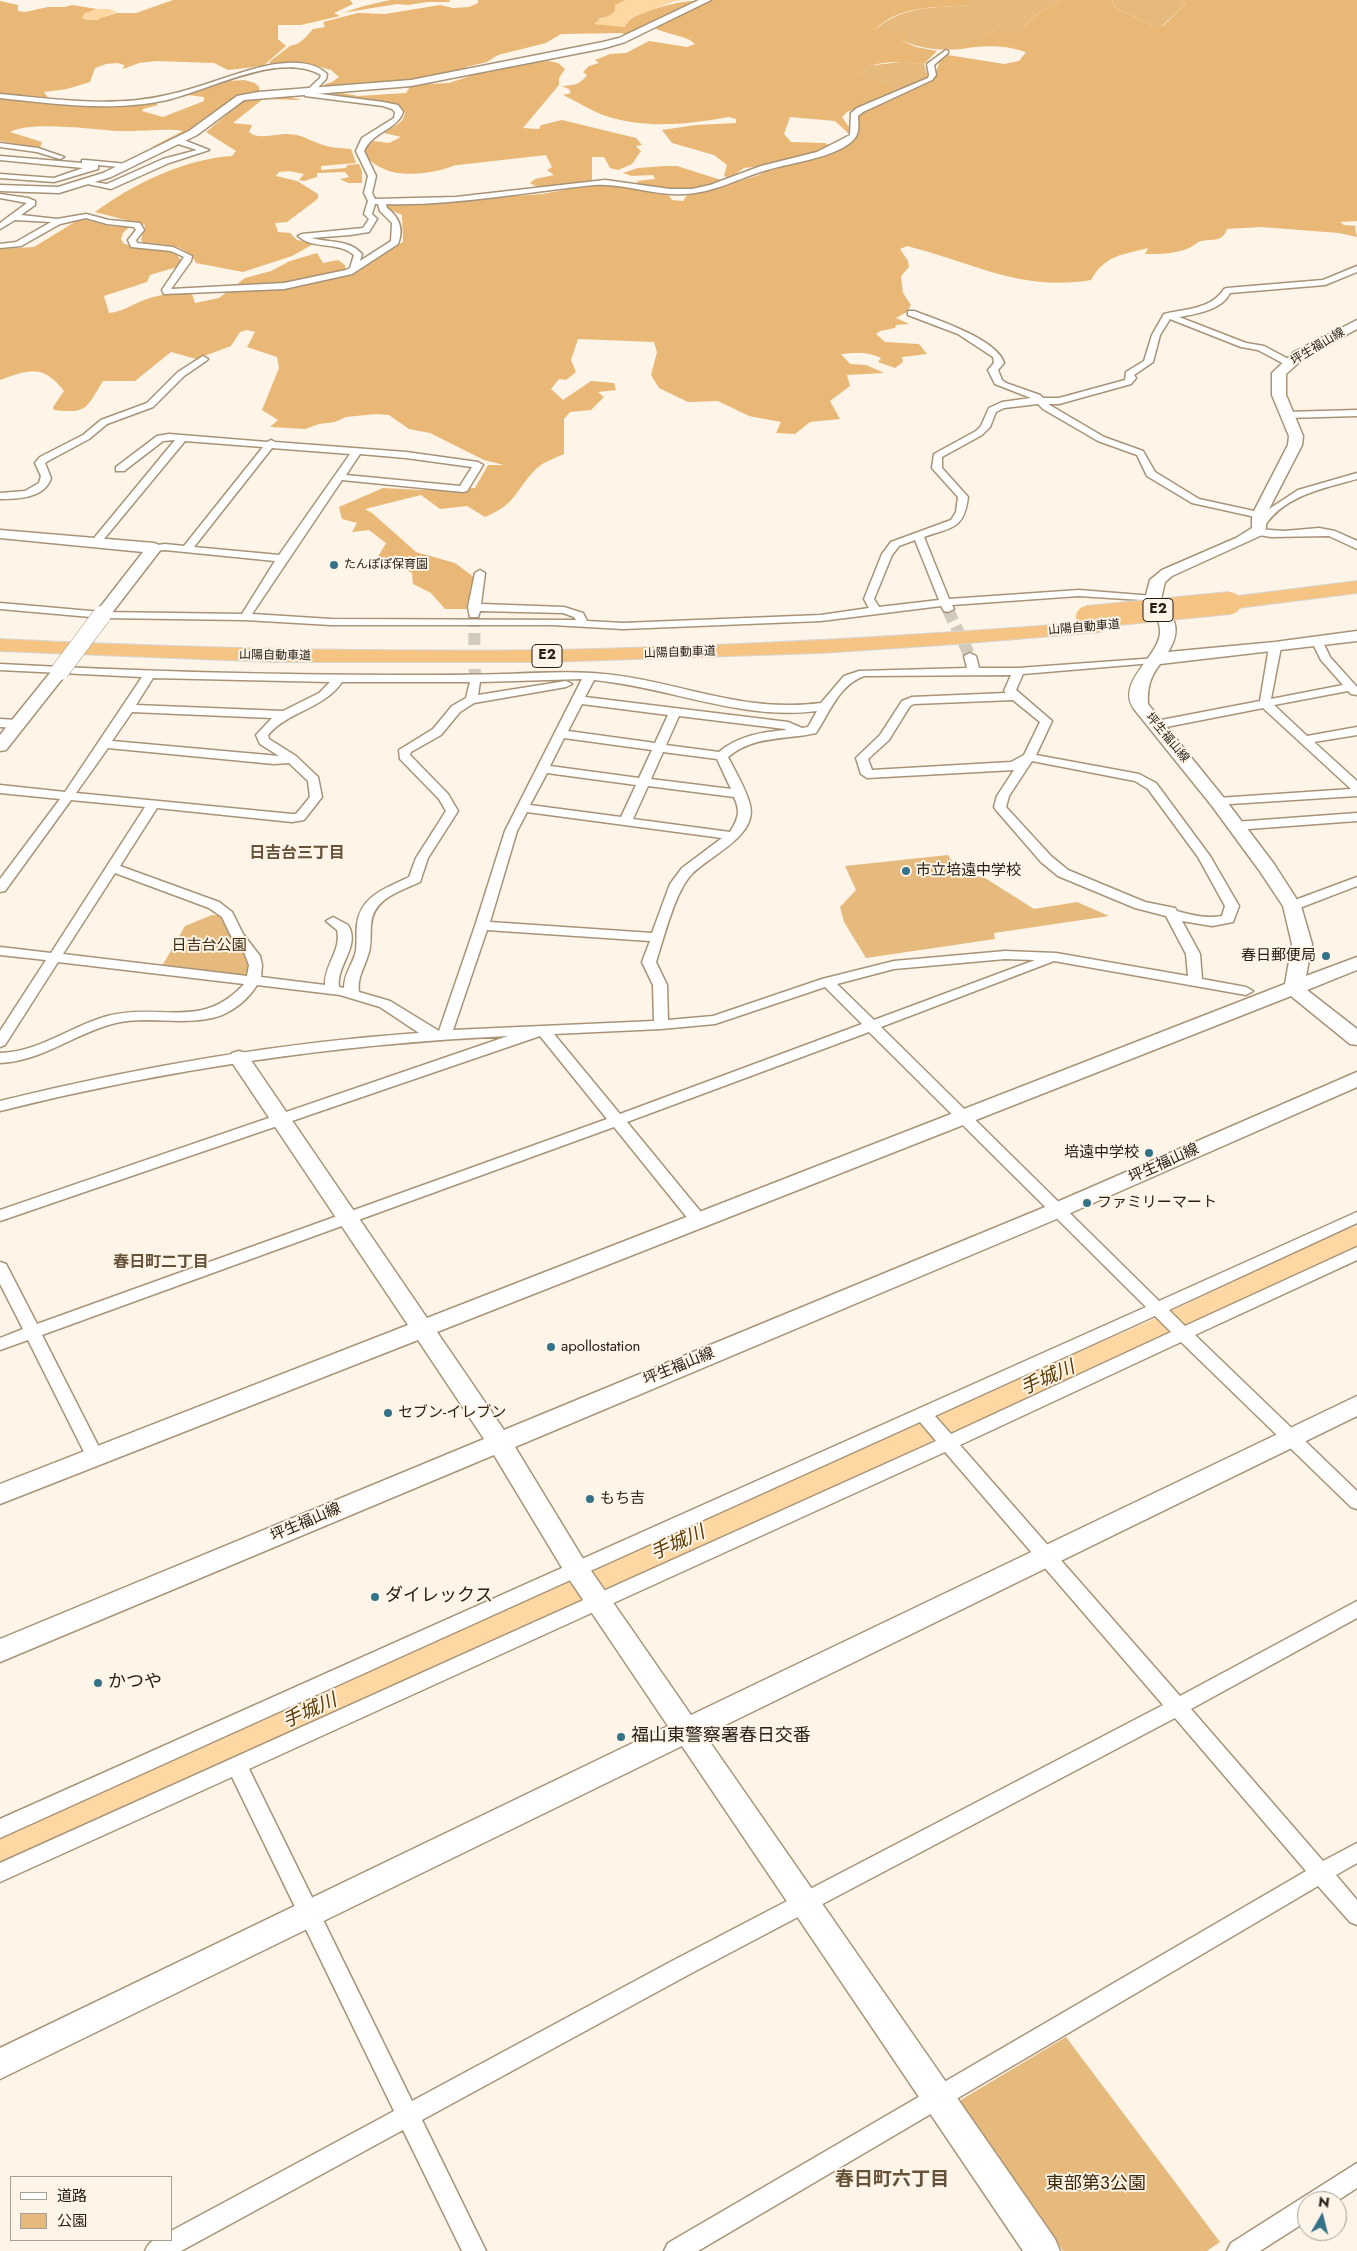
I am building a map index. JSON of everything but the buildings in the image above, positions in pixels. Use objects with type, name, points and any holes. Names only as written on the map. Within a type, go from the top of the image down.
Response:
[{"type":"highway","name":"山陽自動車道","points":[[1232,608],[1357,587]]},
{"type":"highway","name":"山陽自動車道","points":[[0,645],[256,655],[360,657],[569,656],[822,647],[1357,598]]},
{"type":"highway","name":"山陽自動車道","points":[[0,634],[259,644],[568,645],[857,634],[1090,622]]},
{"type":"street","points":[[0,188],[47,191],[72,187],[87,182],[128,166],[202,128],[241,98],[411,83],[605,45],[622,40],[706,0]]},
{"type":"street","points":[[372,202],[402,203],[512,195],[596,183],[617,183],[680,192],[699,190],[766,168],[805,160],[823,154],[845,142],[852,138],[855,133],[854,115],[860,110],[930,80],[933,75],[930,64],[946,52]]},
{"type":"street","points":[[0,96],[82,104],[137,101],[186,93],[256,69],[287,66],[312,68],[324,74],[324,78],[309,91]]},
{"type":"street","points":[[309,91],[308,94],[383,104],[395,107],[399,112],[397,119],[365,140],[360,151],[372,176],[368,194],[372,202],[368,214],[373,219],[366,230],[302,236],[312,240],[352,248],[358,254],[354,268]]},
{"type":"street","points":[[87,182],[108,187],[166,161],[205,150],[178,141]]},
{"type":"street","points":[[0,145],[38,150],[71,160],[128,166]]},
{"type":"street","points":[[0,158],[95,167],[54,180],[0,176]]},
{"type":"street","points":[[0,196],[28,200],[32,203],[0,227]]},
{"type":"street","points":[[14,217],[56,222],[86,216],[107,222],[137,225],[140,230],[132,240],[134,245],[173,249],[188,256],[187,261],[166,290],[167,292],[284,286],[348,272],[395,242],[397,224],[393,216],[383,209],[382,202]]},
{"type":"street","points":[[0,246],[18,244],[44,232],[56,222]]},
{"type":"street","points":[[876,611],[870,599],[887,554],[895,544],[954,522],[961,512],[963,498],[937,468],[937,456],[985,428],[994,408],[1002,405],[1032,401],[1059,401],[1128,382],[1131,378],[1129,374],[1148,362],[1156,334],[1167,316],[1200,311],[1224,298],[1227,292],[1325,282],[1357,269]]},
{"type":"street","points":[[911,312],[973,338],[997,356],[999,364],[992,372],[998,382],[1025,392],[1101,439],[1140,453],[1151,474],[1196,501],[1258,523],[1279,536],[1330,532],[1345,537],[1357,546]]},
{"type":"street","points":[[1167,316],[1197,325],[1244,344],[1261,348],[1289,364]]},
{"type":"street","name":"坪生福山線","points":[[1258,523],[1295,445],[1296,436],[1279,395],[1279,373],[1300,354],[1357,324]]},
{"type":"street","points":[[0,496],[22,495],[40,488],[45,482],[46,476],[40,463],[44,459],[86,437],[104,422],[150,406],[181,374],[203,359]]},
{"type":"street","points":[[1286,415],[1357,413]]},
{"type":"street","points":[[95,542],[183,437]]},
{"type":"street","points":[[120,469],[160,438],[183,437],[357,451],[478,465],[463,489],[339,477]]},
{"type":"street","points":[[187,549],[271,443]]},
{"type":"street","points":[[245,617],[282,559],[357,451]]},
{"type":"street","points":[[0,606],[102,614],[245,617],[331,622],[672,625],[821,618],[1048,594],[1080,593],[1154,599],[1158,580],[1167,574],[1241,541],[1258,523],[1262,522],[1269,512],[1302,492],[1357,476]]},
{"type":"street","points":[[0,534],[154,548],[187,549],[282,559]]},
{"type":"street","points":[[918,536],[947,606]]},
{"type":"street","points":[[0,746],[8,723],[60,671],[154,548]]},
{"type":"street","points":[[480,573],[474,611],[564,610],[579,615],[583,624]]},
{"type":"street","name":"坪生福山線","points":[[1154,599],[1167,623],[1168,633],[1162,651],[1147,667],[1141,680],[1138,697],[1140,705],[1218,802],[1267,868],[1292,906],[1302,944],[1294,989]]},
{"type":"street","points":[[722,756],[732,746],[748,740],[812,730],[825,706],[848,678],[863,673],[1018,671],[1153,660],[1357,636]]},
{"type":"street","points":[[1318,642],[1325,658],[1354,690]]},
{"type":"street","points":[[1275,647],[1265,699],[1266,704],[1357,790]]},
{"type":"street","points":[[970,656],[974,671]]},
{"type":"street","points":[[0,667],[60,671],[450,679],[616,678],[746,706],[792,711],[825,706]]},
{"type":"street","points":[[1017,696],[912,701],[906,704],[884,737],[862,758],[863,766],[867,774],[935,771],[1014,766],[1029,757],[1139,778],[1152,786],[1204,856],[1232,906],[1228,919],[1212,922],[1140,905],[1063,873],[1046,859],[1000,807],[1003,796],[1029,757],[1046,721],[1017,696],[1010,692],[1018,671]]},
{"type":"street","points":[[0,888],[70,795],[129,708],[150,673]]},
{"type":"street","points":[[0,789],[292,818],[300,817],[316,797],[314,780],[292,759],[264,741],[262,735],[270,723],[327,693],[335,686],[339,677]]},
{"type":"street","points":[[438,1035],[482,926],[511,831],[589,678]]},
{"type":"street","points":[[352,994],[349,981],[362,954],[365,917],[371,903],[380,896],[415,879],[422,858],[452,811],[444,796],[404,756],[405,750],[438,732],[456,709],[471,700],[589,678]]},
{"type":"street","points":[[471,700],[475,683]]},
{"type":"street","points":[[1156,725],[1266,704],[1354,690]]},
{"type":"street","points":[[578,700],[788,726],[801,732]]},
{"type":"street","points":[[129,708],[286,715]]},
{"type":"street","points":[[626,822],[642,782],[675,712]]},
{"type":"street","points":[[1303,740],[1357,731]]},
{"type":"street","points":[[560,734],[722,756]]},
{"type":"street","points":[[103,744],[274,760],[292,759]]},
{"type":"street","points":[[661,1026],[660,985],[649,962],[656,937],[675,888],[687,871],[733,836],[745,819],[744,804],[722,756]]},
{"type":"street","points":[[543,769],[740,794]]},
{"type":"street","points":[[1218,802],[1357,790]]},
{"type":"street","points":[[0,1042],[153,804]]},
{"type":"street","points":[[523,808],[733,836]]},
{"type":"street","points":[[1235,826],[1357,817]]},
{"type":"street","points":[[0,1058],[30,1054],[110,1020],[211,1014],[236,1000],[253,980],[256,962],[236,933],[226,912],[214,905],[111,867]]},
{"type":"street","points":[[1292,906],[1357,881]]},
{"type":"street","points":[[1170,912],[1193,954],[1195,983]]},
{"type":"street","points":[[333,921],[343,928],[346,939],[332,974],[333,990]]},
{"type":"street","points":[[482,926],[656,937]]},
{"type":"street","points":[[0,952],[333,990],[386,1004],[438,1035]]},
{"type":"street","points":[[0,1106],[95,1083],[298,1048],[438,1035],[661,1026],[715,1020],[827,982],[894,966],[1005,955],[1056,957],[1246,991],[1294,989],[1357,1039]]},
{"type":"street","points":[[0,1344],[618,1120],[1056,957]]},
{"type":"street","points":[[0,1494],[1357,963]]},
{"type":"street","points":[[827,982],[1181,1332],[1357,1502]]},
{"type":"street","points":[[0,1216],[280,1118],[543,1030]]},
{"type":"street","points":[[543,1030],[700,1220]]},
{"type":"street","points":[[239,1058],[498,1442],[587,1584],[1043,2251]]},
{"type":"street","name":"坪生福山線","points":[[0,1651],[1058,1210],[1357,1079]]},
{"type":"street","points":[[0,1873],[237,1766],[587,1584],[926,1417],[1161,1311],[1357,1217]]},
{"type":"street","points":[[0,1829],[221,1731],[945,1439],[1357,1254]]},
{"type":"street","points":[[0,1268],[95,1457]]},
{"type":"street","points":[[0,2064],[1357,1405]]},
{"type":"street","points":[[926,1417],[1357,1915]]},
{"type":"street","points":[[157,2251],[680,1968],[1176,1708],[1357,1609]]},
{"type":"street","points":[[237,1766],[474,2251]]},
{"type":"street","points":[[676,2251],[1357,1852]]},
{"type":"street","points":[[1331,2191],[1357,2174]]},
{"type":"street","points":[[1239,2251],[1297,2213]]},
{"type":"green space","points":[[968,0],[1060,0],[1034,16],[1022,30],[996,30],[961,46],[962,49],[948,50],[917,46],[875,30],[896,16],[908,12],[920,9],[970,5]]},
{"type":"green space","points":[[1112,0],[1180,0],[1186,4],[1162,26],[1153,26],[1114,7]]},
{"type":"green space","points":[[902,62],[924,64],[928,77],[903,90],[855,73],[865,66]]},
{"type":"green space","points":[[948,855],[959,872],[985,878],[1034,909],[1077,902],[1109,916],[994,933],[995,939],[866,958],[844,922],[840,907],[856,890],[845,866]]},
{"type":"green space","name":"日吉台公園","points":[[212,915],[227,916],[247,950],[251,979],[161,968],[185,926]]},
{"type":"green space","name":"東部第3公園","points":[[1066,2037],[1220,2242],[1207,2251],[1063,2251],[959,2101]]},
{"type":"shaded area","points":[[173,0],[350,0],[353,4],[334,13],[340,16],[301,25],[278,25],[278,39],[286,46],[263,66],[228,70],[214,63],[156,61],[139,63],[123,69],[124,65],[118,63],[106,64],[95,68],[90,82],[67,89],[44,92],[49,99],[0,94],[0,1],[18,5],[18,11],[25,12],[48,7],[72,5],[97,9],[84,14],[83,18],[98,20],[117,13],[136,13]]},
{"type":"shaded area","points":[[390,0],[449,0],[450,2],[397,4],[342,13]]},
{"type":"shaded area","points":[[478,0],[626,0],[616,5],[616,11],[610,16],[598,19],[624,27],[632,18],[645,12],[672,4],[695,1],[628,35],[621,33],[561,34],[546,43],[498,55],[487,62],[466,67],[465,71],[398,84],[325,86],[325,84],[339,77],[331,70],[312,65],[272,65],[269,62],[290,46],[304,39],[313,29],[325,27],[323,22],[358,13],[385,14],[440,5],[453,8],[469,7],[478,3]]},
{"type":"shaded area","points":[[626,0],[685,0],[675,1],[631,18],[624,27],[594,24],[615,11],[615,5]]},
{"type":"shaded area","points":[[709,0],[968,0],[971,5],[933,7],[907,11],[885,22],[875,30],[906,32],[910,36],[902,41],[916,47],[937,51],[924,64],[880,63],[871,65],[856,73],[903,90],[847,112],[842,117],[853,133],[848,133],[835,121],[790,117],[784,134],[791,142],[825,143],[833,147],[816,154],[763,166],[744,168],[730,178],[724,176],[727,165],[714,155],[672,143],[662,130],[696,125],[736,123],[736,119],[729,117],[669,124],[623,121],[591,110],[563,95],[571,93],[569,89],[562,86],[579,83],[587,75],[583,72],[589,66],[599,63],[595,60],[610,54],[626,53],[649,41],[687,47],[695,44],[687,39],[653,27]]},
{"type":"shaded area","points":[[1060,0],[1112,0],[1114,7],[1153,26],[1163,26],[1186,4],[1180,0],[1357,0],[1357,221],[1340,222],[1344,225],[1357,226],[1355,227],[1357,237],[1339,233],[1261,227],[1227,229],[1220,238],[1200,241],[1180,251],[1145,254],[1148,248],[1115,257],[1102,265],[1091,280],[1066,283],[1019,279],[997,274],[907,246],[900,249],[908,261],[909,267],[901,276],[903,293],[911,305],[907,312],[896,318],[909,324],[896,325],[895,328],[880,331],[876,334],[885,342],[919,344],[927,354],[902,357],[903,362],[895,368],[878,362],[881,358],[871,354],[841,354],[850,364],[866,365],[884,373],[847,375],[850,386],[830,401],[840,419],[810,422],[795,434],[776,433],[781,422],[749,416],[718,401],[688,402],[659,388],[651,375],[657,352],[654,342],[578,339],[571,360],[576,372],[566,380],[559,379],[551,389],[563,400],[591,381],[614,383],[616,390],[598,392],[604,397],[591,410],[570,412],[564,419],[564,454],[536,469],[504,507],[485,517],[467,506],[440,509],[421,495],[365,509],[416,552],[455,563],[475,578],[467,609],[445,609],[431,593],[413,584],[412,573],[378,557],[386,543],[369,530],[352,532],[357,523],[342,519],[339,507],[383,488],[422,490],[475,488],[488,465],[504,465],[484,460],[430,433],[409,429],[389,415],[376,414],[346,417],[335,422],[319,424],[305,429],[270,427],[278,420],[262,410],[279,368],[277,357],[247,347],[255,332],[247,330],[240,332],[231,346],[196,359],[171,352],[135,381],[103,381],[89,403],[80,410],[54,410],[53,407],[64,391],[49,376],[42,373],[35,371],[20,373],[0,380],[0,249],[34,247],[78,220],[87,220],[109,226],[129,227],[123,233],[121,239],[124,244],[174,251],[182,262],[177,267],[150,275],[147,282],[104,296],[109,313],[119,311],[152,297],[174,293],[191,291],[195,303],[219,298],[245,278],[271,271],[290,261],[317,253],[323,263],[338,260],[345,265],[345,273],[403,242],[402,215],[388,209],[387,205],[542,194],[595,184],[619,184],[667,193],[672,200],[683,201],[688,194],[724,186],[759,175],[769,169],[808,161],[826,154],[855,138],[859,133],[857,116],[863,110],[933,80],[940,61],[948,55],[1004,64],[1019,61],[1026,52],[994,46],[962,49],[960,45],[996,30],[1022,30],[1034,16]]},
{"type":"shaded area","points":[[97,9],[109,9],[117,12],[98,20],[82,18],[84,14]]},
{"type":"shaded area","points":[[549,61],[558,63],[565,69],[559,78],[559,85],[523,128],[539,129],[541,125],[562,120],[636,138],[642,145],[636,146],[641,151],[632,164],[618,170],[610,168],[604,157],[592,157],[592,181],[541,189],[530,183],[535,179],[554,175],[547,170],[552,167],[546,155],[456,165],[421,173],[393,172],[373,163],[364,151],[373,141],[389,143],[401,137],[384,133],[403,119],[405,112],[394,105],[321,92],[336,92],[358,96],[406,93],[411,85],[449,83],[488,70],[531,62]]},
{"type":"shaded area","points":[[244,80],[255,83],[259,87],[259,93],[246,95],[234,101],[186,135],[162,146],[152,147],[183,131],[121,131],[48,126],[20,128],[10,132],[42,142],[40,148],[0,141],[0,98],[63,104],[154,101],[158,105],[143,109],[142,111],[163,117],[204,101],[204,97],[187,95],[229,81]]},
{"type":"shaded area","points":[[280,95],[302,100],[263,99],[233,123],[252,125],[249,132],[257,136],[287,134],[301,136],[335,148],[351,149],[356,163],[321,166],[321,170],[346,168],[347,165],[359,164],[362,171],[362,183],[348,183],[340,179],[349,177],[345,172],[317,173],[317,177],[304,181],[299,180],[304,174],[289,171],[279,172],[276,176],[297,181],[318,194],[318,198],[315,201],[287,222],[275,223],[278,232],[290,233],[297,240],[315,243],[292,256],[243,272],[196,263],[187,252],[174,246],[144,243],[141,240],[145,225],[95,212],[126,192],[160,175],[196,162],[232,156],[236,151],[206,132],[242,102],[249,99]]},
{"type":"shaded area","points":[[677,166],[721,180],[720,183],[698,187],[670,188],[638,184],[637,181],[655,179],[653,175],[632,176],[623,173],[638,168]]},
{"type":"waterway","name":"手城川","points":[[0,1852],[773,1501],[1164,1328],[1357,1237]]},
{"type":"tunnel","points":[[948,610],[970,656]]},
{"type":"tunnel","points":[[474,615],[475,683]]},
{"type":"place","name":"たんぽぽ保育園","points":[[334,565]]},
{"type":"place","name":"市立培遠中学校","points":[[906,871]]},
{"type":"place","name":"春日郵便局","points":[[1326,956]]},
{"type":"place","name":"培遠中学校","points":[[1149,1153]]},
{"type":"place","name":"ファミリーマート","points":[[1087,1203]]},
{"type":"place","name":"apollostation","points":[[551,1347]]},
{"type":"place","name":"セブン-イレブン","points":[[388,1413]]},
{"type":"place","name":"もち吉","points":[[590,1499]]},
{"type":"place","name":"ダイレックス","points":[[375,1597]]},
{"type":"place","name":"かつや","points":[[98,1683]]},
{"type":"place","name":"福山東警察署春日交番","points":[[621,1737]]},
{"type":"district","name":"日吉台三丁目","points":[[297,854]]},
{"type":"district","name":"春日町二丁目","points":[[161,1263]]},
{"type":"district","name":"春日町六丁目","points":[[892,2180]]}]
